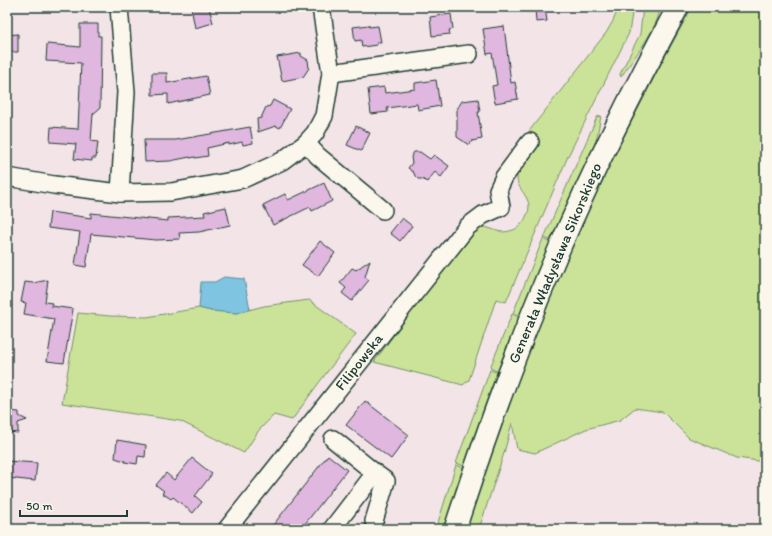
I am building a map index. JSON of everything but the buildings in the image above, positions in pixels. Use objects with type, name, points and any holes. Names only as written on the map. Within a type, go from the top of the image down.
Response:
[{"type":"main road","name":"Generała Władysława Sikorskiego","points":[[454,529],[499,397],[557,253],[613,130],[678,7]]},
{"type":"street","points":[[119,7],[126,92],[120,193]]},
{"type":"street","points":[[7,178],[120,193],[171,192],[243,179],[282,161],[306,143],[315,133],[324,116],[331,73],[321,7]]},
{"type":"street","points":[[331,73],[469,54]]},
{"type":"street","name":"Filipowska","points":[[227,529],[467,227],[483,215],[501,206],[498,190],[504,177],[530,142]]},
{"type":"street","points":[[306,143],[318,156],[383,210]]},
{"type":"street","points":[[333,439],[386,480],[374,521]]},
{"type":"street","points":[[332,529],[375,473]]},
{"type":"green space","points":[[619,7],[633,7],[629,33],[568,156],[506,302],[496,299],[469,380],[463,385],[374,362],[472,229],[484,227],[508,232],[517,228],[524,221],[529,205],[528,200],[518,183],[517,173],[524,160],[538,145],[526,135],[606,33]]},
{"type":"green space","points":[[643,7],[659,7],[659,14],[651,32],[621,77],[620,74],[640,34]]},
{"type":"green space","points":[[692,7],[765,7],[765,462],[737,458],[689,438],[663,412],[635,408],[620,420],[586,429],[535,453],[517,449],[512,423],[504,453],[479,529],[463,529],[498,425],[575,232],[661,64]]},
{"type":"green space","points":[[601,116],[596,141],[553,241],[544,238],[597,117]]},
{"type":"green space","points":[[543,239],[552,243],[521,316],[513,313]]},
{"type":"green space","points":[[309,300],[356,334],[292,420],[274,415],[259,430],[244,453],[180,421],[62,403],[78,313],[147,317],[199,308],[211,311],[237,313],[264,306]]},
{"type":"green space","points":[[512,314],[521,318],[499,372],[490,368]]},
{"type":"green space","points":[[490,370],[499,373],[465,466],[456,463]]},
{"type":"green space","points":[[456,465],[465,468],[446,529],[436,529]]},
{"type":"water","points":[[224,277],[244,279],[250,309],[237,313],[211,311],[199,308],[201,282],[215,282]]}]
